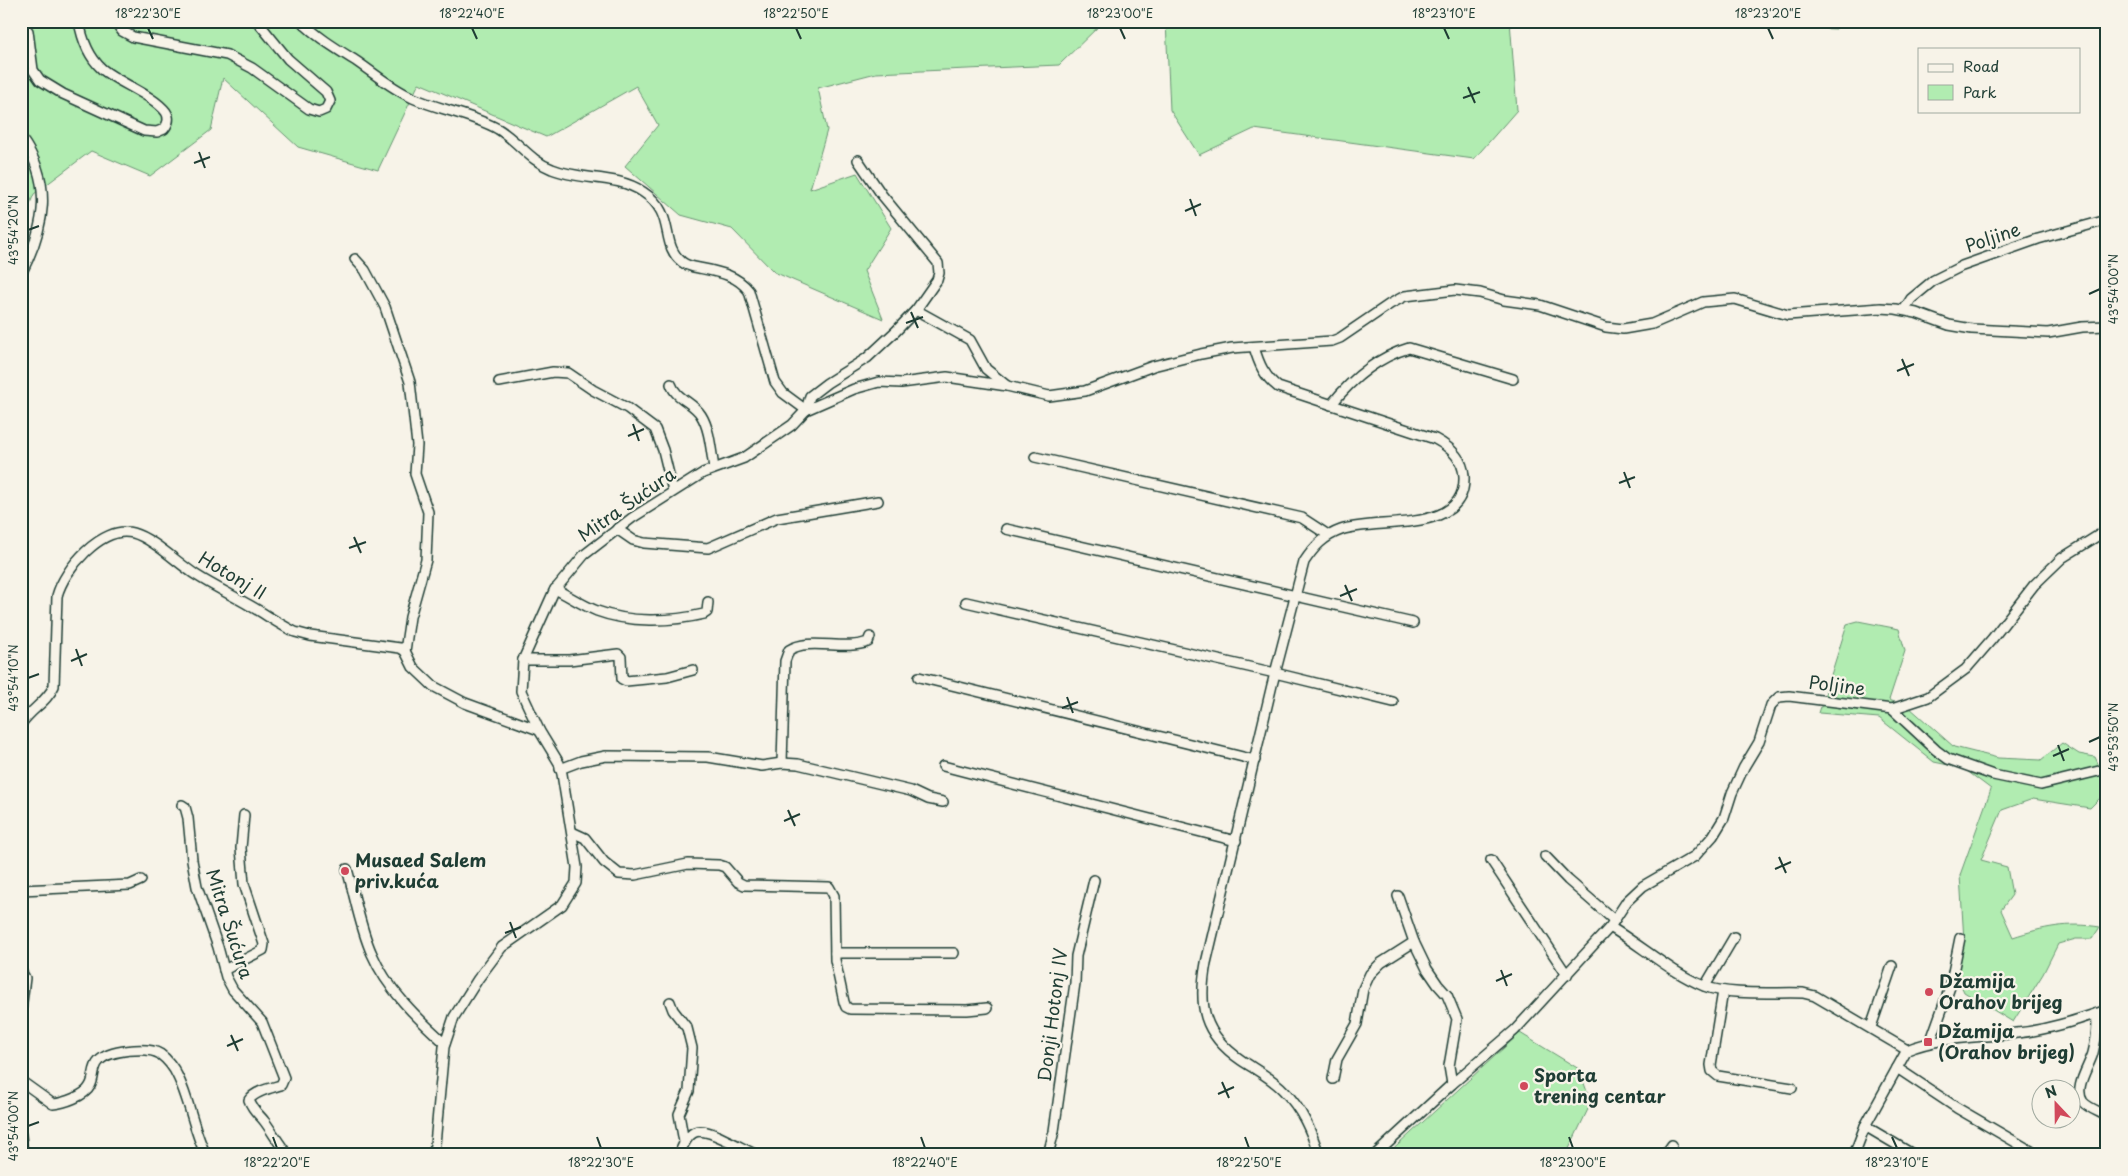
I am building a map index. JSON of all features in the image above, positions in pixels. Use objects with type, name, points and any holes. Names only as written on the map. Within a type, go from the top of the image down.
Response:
[{"type":"street","points":[[21,24],[28,31],[33,70],[40,80],[64,94],[144,130],[157,132],[164,129],[169,122],[167,112],[102,69],[87,50],[79,21]]},
{"type":"street","points":[[114,21],[122,31],[133,37],[227,55],[252,68],[308,109],[319,112],[326,109],[330,100],[326,92],[288,60],[257,21]]},
{"type":"street","points":[[301,21],[328,43],[397,91],[425,103],[463,114],[497,129],[510,137],[531,159],[552,170],[614,180],[648,195],[665,215],[672,250],[680,261],[687,266],[731,276],[742,282],[749,292],[774,382],[783,393],[806,410],[854,389],[879,382],[901,383],[947,377],[1007,386],[1049,396],[1085,391],[1174,360],[1232,348],[1332,341],[1340,338],[1390,304],[1406,296],[1455,290],[1540,305],[1606,326],[1623,329],[1652,324],[1693,305],[1735,299],[1788,315],[1881,308],[1904,310],[1948,325],[1972,329],[2048,332],[2082,327],[2107,326]]},
{"type":"street","points":[[21,138],[36,164],[43,193],[42,212],[38,230],[21,274]]},
{"type":"street","name":"Mitra Šućura","points":[[434,1155],[445,1043],[454,1017],[497,953],[518,935],[562,905],[569,897],[576,883],[577,867],[560,769],[521,691],[524,660],[547,603],[584,555],[617,529],[673,491],[714,468],[744,458],[792,425],[806,410],[810,396],[868,358],[916,310],[937,280],[939,273],[938,262],[882,195],[858,160]]},
{"type":"street","name":"Poljine","points":[[1904,310],[1911,299],[1934,280],[1962,266],[2038,239],[2107,220]]},
{"type":"street","points":[[355,260],[365,270],[384,307],[410,382],[417,445],[415,474],[428,512],[426,560],[410,617],[405,651],[413,667],[433,686],[466,703],[539,730]]},
{"type":"street","points":[[916,310],[970,340],[986,369],[1007,386]]},
{"type":"street","points":[[1254,347],[1262,370],[1267,378],[1278,387],[1435,439],[1448,446],[1464,468],[1464,483],[1460,498],[1451,509],[1437,517],[1417,521],[1362,525],[1328,536],[1314,547],[1304,562],[1275,673],[1204,977],[1202,992],[1206,1020],[1220,1044],[1285,1092],[1306,1120],[1319,1155]]},
{"type":"street","points":[[1331,405],[1342,391],[1378,362],[1395,352],[1409,348],[1514,379]]},
{"type":"street","points":[[499,382],[553,372],[568,372],[593,390],[627,408],[656,430],[666,459],[673,491]]},
{"type":"street","points":[[671,384],[677,394],[701,414],[708,433],[714,468]]},
{"type":"street","points":[[1035,457],[1302,518],[1328,536]]},
{"type":"street","points":[[617,529],[633,540],[644,543],[708,548],[777,518],[878,501]]},
{"type":"street","points":[[1006,529],[1412,623]]},
{"type":"street","name":"Poljine","points":[[1612,923],[1627,900],[1643,886],[1695,856],[1713,836],[1724,818],[1732,793],[1744,767],[1759,742],[1771,706],[1779,697],[1789,696],[1892,709],[1928,697],[1966,668],[1992,639],[2034,585],[2062,558],[2107,530]]},
{"type":"street","name":"Hotonj II","points":[[21,724],[34,708],[50,695],[54,686],[57,596],[60,585],[77,560],[92,547],[111,535],[123,532],[133,533],[145,538],[196,576],[295,632],[310,636],[400,648],[405,651]]},
{"type":"street","points":[[556,589],[596,611],[640,620],[704,614],[707,612],[708,602]]},
{"type":"street","points":[[966,602],[1393,702]]},
{"type":"street","points":[[782,763],[785,661],[789,650],[800,646],[862,644],[868,642],[870,637]]},
{"type":"street","points":[[524,660],[569,660],[618,654],[620,657],[622,679],[626,681],[667,677],[693,670]]},
{"type":"street","points":[[919,677],[1255,760]]},
{"type":"street","points":[[1892,709],[1948,759],[1993,775],[2041,785],[2107,769]]},
{"type":"street","points":[[560,769],[582,761],[606,756],[708,757],[762,766],[782,763],[798,764],[911,791],[943,802]]},
{"type":"street","points":[[943,766],[1236,840]]},
{"type":"street","name":"Mitra Šućura","points":[[182,805],[185,807],[188,818],[192,860],[198,887],[224,970],[233,990],[262,1022],[282,1069],[284,1078],[281,1084],[258,1093],[249,1100],[257,1115],[264,1121],[278,1144],[288,1155]]},
{"type":"street","points":[[224,970],[263,950],[264,944],[244,884],[241,848],[244,815]]},
{"type":"street","points":[[572,832],[585,838],[604,862],[618,874],[635,875],[688,864],[719,865],[725,867],[738,882],[744,885],[829,887],[834,896],[835,953],[844,1002],[846,1007],[850,1009],[967,1010],[987,1008]]},
{"type":"street","points":[[1545,856],[1612,923],[1671,969],[1705,986],[1724,991],[1815,996],[1871,1027],[1907,1050]]},
{"type":"street","points":[[1491,860],[1567,975]]},
{"type":"street","points":[[347,868],[367,942],[379,968],[420,1020],[445,1043]]},
{"type":"street","points":[[21,890],[130,885],[141,880]]},
{"type":"street","name":"Donji Hotonj IV","points":[[1048,1155],[1054,1131],[1075,983],[1076,956],[1094,880]]},
{"type":"street","points":[[1398,896],[1414,942],[1427,969],[1448,995],[1456,1019],[1449,1066],[1452,1084]]},
{"type":"street","points":[[1375,1155],[1452,1084],[1515,1030],[1567,975],[1612,923]]},
{"type":"street","points":[[1705,986],[1734,938]]},
{"type":"street","points":[[1930,1043],[1950,987],[1960,938]]},
{"type":"street","points":[[1333,1079],[1337,1059],[1344,1043],[1357,1024],[1363,989],[1370,974],[1381,963],[1414,942]]},
{"type":"street","points":[[835,953],[954,953]]},
{"type":"street","points":[[1871,1027],[1892,966]]},
{"type":"street","points":[[21,971],[25,978],[21,1010]]},
{"type":"street","points":[[1724,991],[1712,1071],[1718,1076],[1792,1088]]},
{"type":"street","points":[[670,1002],[673,1010],[687,1028],[692,1048],[689,1091],[679,1114],[684,1142]]},
{"type":"street","points":[[1854,1155],[1865,1126],[1907,1050],[1930,1043],[2036,1031],[2107,1010]]},
{"type":"street","points":[[2096,1014],[2107,1026]]},
{"type":"street","points":[[2096,1014],[2097,1022],[2093,1054],[2080,1088],[2080,1095],[2084,1103],[2107,1116]]},
{"type":"street","points":[[21,1081],[53,1104],[61,1103],[86,1092],[90,1087],[94,1068],[104,1056],[121,1051],[153,1051],[160,1055],[177,1075],[197,1136],[206,1155]]},
{"type":"street","points":[[1897,1068],[1957,1108],[2038,1155]]},
{"type":"street","points":[[1865,1126],[1914,1155]]},
{"type":"street","points":[[679,1155],[684,1142],[691,1134],[706,1130],[757,1155]]},
{"type":"street","points":[[21,1135],[23,1155]]},
{"type":"street","points":[[1665,1155],[1672,1145]]},
{"type":"green space","points":[[21,21],[1104,21],[1059,65],[876,73],[818,88],[827,130],[810,189],[857,173],[891,228],[864,271],[883,319],[774,272],[732,229],[681,215],[625,166],[658,125],[636,86],[546,137],[419,83],[378,170],[298,147],[223,78],[211,130],[150,176],[91,151],[34,194],[21,225]]},
{"type":"green space","points":[[1166,21],[1510,21],[1517,110],[1474,159],[1254,129],[1199,155],[1170,110]]},
{"type":"green space","points":[[1632,21],[1838,21],[1836,29]]},
{"type":"green space","points":[[1858,621],[1899,629],[1905,651],[1889,700],[1909,707],[1954,747],[1998,758],[2041,760],[2062,743],[2079,754],[2095,757],[2107,783],[2102,796],[2090,808],[2033,799],[2002,810],[1981,860],[2007,867],[2012,895],[2001,910],[2013,937],[2056,926],[2100,927],[2092,939],[2076,939],[2058,944],[2043,974],[2013,1022],[1964,992],[1955,972],[1964,941],[1960,875],[1991,789],[1963,768],[1934,762],[1879,718],[1819,713],[1847,624]]},
{"type":"green space","name":"Sporta trening centar","points":[[1520,1033],[1579,1069],[1591,1103],[1566,1155],[1387,1155]]},
{"type":"place","name":"Musaed Salem priv.kuća","points":[[345,871]]},
{"type":"place","name":"Džamija Orahov brijeg","points":[[1929,992]]},
{"type":"place","name":"Džamija (Orahov brijeg)","points":[[1928,1042]]},
{"type":"place","name":"Sporta trening centar","points":[[1524,1086]]}]
